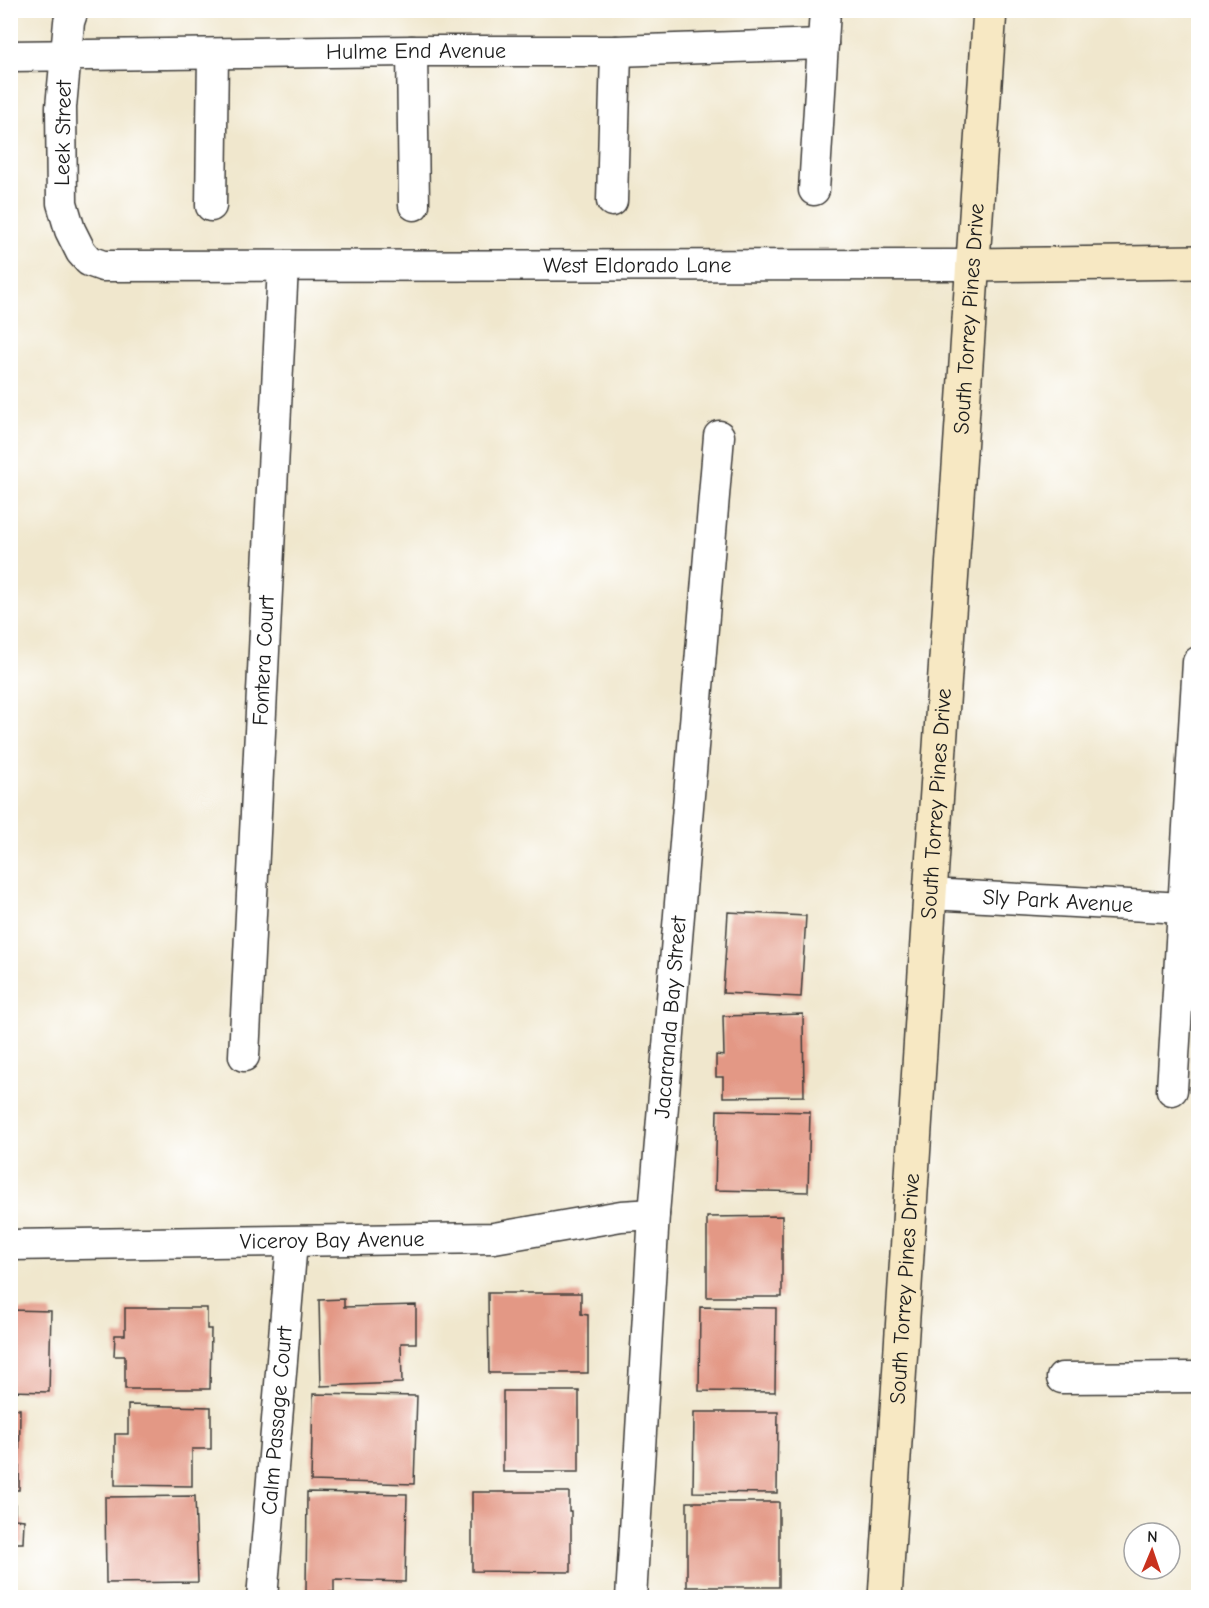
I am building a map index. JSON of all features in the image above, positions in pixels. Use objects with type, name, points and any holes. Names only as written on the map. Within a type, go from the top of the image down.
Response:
[{"type":"street","name":"Leek Street","points":[[73,10],[69,22],[62,107],[62,203],[70,230],[81,252]]},
{"type":"street","points":[[814,190],[825,10]]},
{"type":"street","name":"South Torrey Pines Drive","points":[[885,1598],[990,10]]},
{"type":"street","name":"Hulme End Avenue","points":[[10,56],[616,51],[823,44]]},
{"type":"street","points":[[412,51],[414,205]]},
{"type":"street","points":[[612,201],[616,51]]},
{"type":"street","points":[[211,206],[213,54]]},
{"type":"street","name":"West Eldorado Lane","points":[[81,252],[88,261],[103,266],[973,265],[1198,262]]},
{"type":"street","name":"Fontera Court","points":[[244,1056],[283,266]]},
{"type":"street","name":"Jacaranda Bay Street","points":[[631,1598],[654,1214],[719,436]]},
{"type":"street","points":[[1172,1090],[1198,662]]},
{"type":"street","name":"Sly Park Avenue","points":[[930,894],[1183,908]]},
{"type":"street","name":"Viceroy Bay Avenue","points":[[10,1245],[494,1238],[621,1216],[654,1214]]},
{"type":"street","name":"Calm Passage Court","points":[[262,1598],[292,1242]]},
{"type":"street","points":[[1062,1378],[1198,1377]]},
{"type":"building","points":[[728,912],[806,916],[801,997],[723,993]]},
{"type":"building","points":[[803,1014],[804,1096],[723,1097],[723,1077],[716,1077],[716,1055],[724,1056],[723,1016]]},
{"type":"building","points":[[717,1110],[810,1112],[808,1192],[715,1190]]},
{"type":"building","points":[[782,1216],[782,1297],[707,1297],[707,1217]]},
{"type":"building","points":[[488,1293],[581,1293],[581,1314],[588,1315],[588,1373],[489,1373]]},
{"type":"building","points":[[344,1299],[344,1307],[416,1305],[416,1343],[401,1343],[402,1383],[321,1386],[319,1300]]},
{"type":"building","points":[[700,1307],[776,1308],[775,1392],[699,1391]]},
{"type":"building","points":[[125,1308],[207,1308],[207,1329],[211,1329],[210,1389],[125,1389],[125,1356],[114,1356],[115,1335],[125,1335]]},
{"type":"building","points":[[10,1310],[51,1311],[49,1392],[10,1391]]},
{"type":"building","points":[[503,1391],[579,1391],[579,1472],[503,1472]]},
{"type":"building","points":[[313,1394],[417,1396],[414,1484],[311,1481]]},
{"type":"building","points":[[128,1405],[211,1407],[211,1449],[192,1449],[192,1486],[115,1485],[115,1434],[128,1434]]},
{"type":"building","points":[[10,1409],[20,1409],[19,1490],[10,1490]]},
{"type":"building","points":[[694,1412],[778,1412],[777,1493],[693,1492]]},
{"type":"building","points":[[307,1492],[407,1494],[405,1582],[334,1580],[334,1592],[306,1592]]},
{"type":"building","points":[[472,1492],[569,1492],[571,1572],[472,1571]]},
{"type":"building","points":[[195,1496],[198,1582],[106,1583],[105,1497]]},
{"type":"building","points":[[687,1502],[779,1502],[779,1587],[687,1587]]},
{"type":"building","points":[[10,1503],[15,1504],[15,1519],[24,1520],[23,1543],[13,1543],[12,1562],[10,1562]]}]
